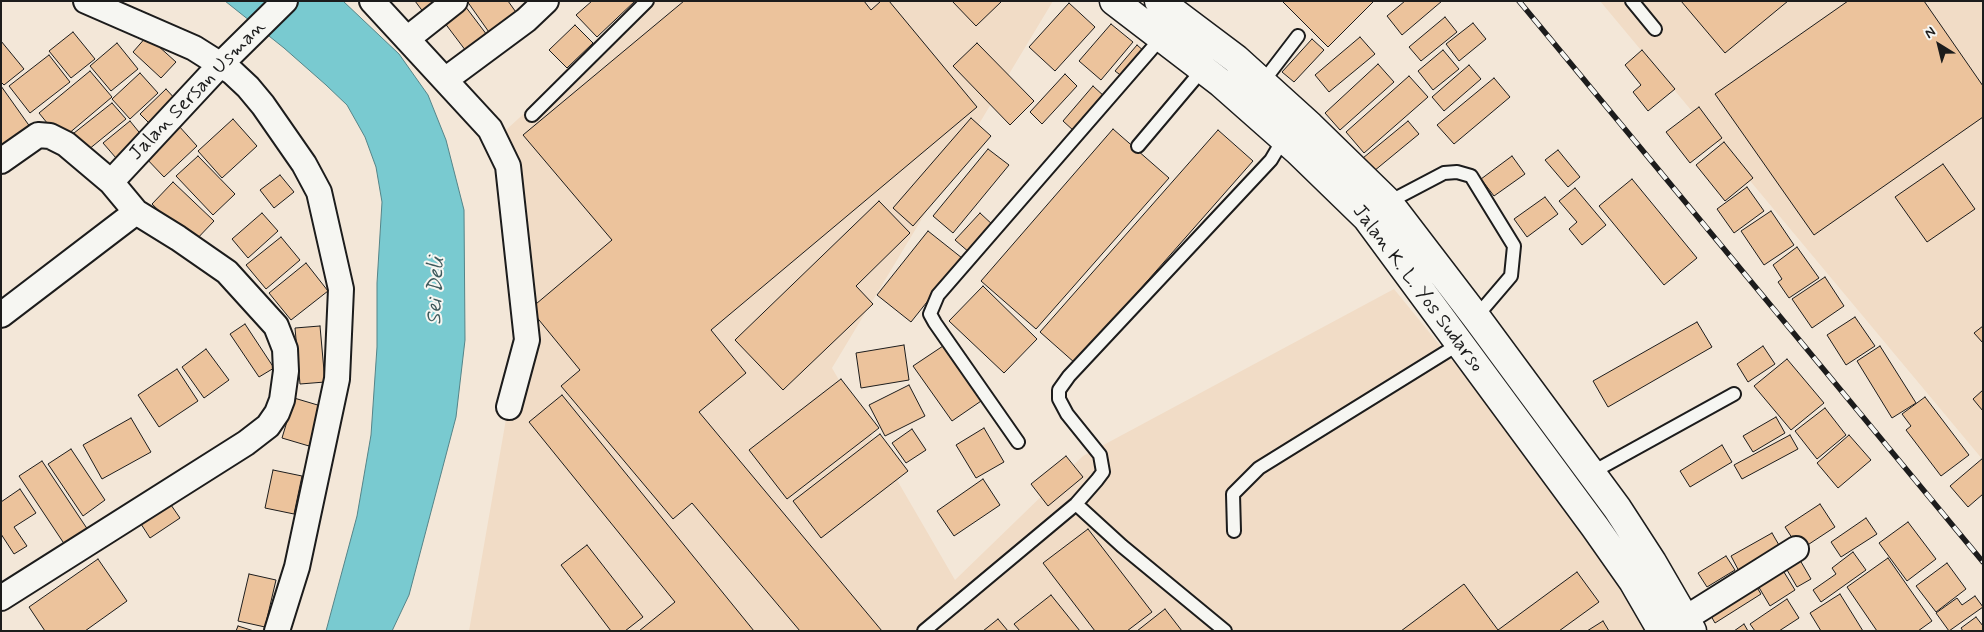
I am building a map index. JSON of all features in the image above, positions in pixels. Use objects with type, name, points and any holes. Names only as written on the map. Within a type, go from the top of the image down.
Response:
[{"type":"highway","name":"Jalan K. L. Yos Sudarso","points":[[1114,1],[1203,69],[1284,138],[1377,210],[1459,344],[1601,535],[1633,581],[1662,631]]},
{"type":"highway","name":"Jalan K. L. Yos Sudarso","points":[[1159,1],[1236,59],[1310,126],[1377,210],[1476,317],[1617,508],[1689,624]]},
{"type":"street","points":[[86,1],[194,48],[232,72],[248,87],[304,164],[319,192],[341,289],[337,379],[297,567],[277,631]]},
{"type":"street","name":"Jalan Sersan Usman","points":[[111,182],[220,65],[285,1]]},
{"type":"street","points":[[372,1],[490,129],[508,166],[526,340],[509,407]]},
{"type":"street","points":[[407,39],[455,1]]},
{"type":"street","points":[[445,80],[526,20],[546,1]]},
{"type":"street","points":[[1,161],[38,135],[50,136],[66,144],[111,182],[136,212],[227,272],[276,326],[285,349],[286,370],[282,400],[268,426],[246,443],[1,598]]},
{"type":"street","points":[[1,315],[136,212]]},
{"type":"street","points":[[1689,624],[1796,550]]},
{"type":"lane","points":[[532,114],[648,1]]},
{"type":"lane","points":[[1632,1],[1655,29]]},
{"type":"lane","points":[[1262,83],[1298,36]]},
{"type":"lane","points":[[1018,442],[934,323],[930,314],[938,295],[1162,37]]},
{"type":"lane","points":[[1138,146],[1203,69]]},
{"type":"lane","points":[[924,631],[1076,504],[1103,472],[1100,455],[1067,414],[1059,399],[1059,390],[1068,376],[1271,160],[1284,138]]},
{"type":"lane","points":[[1377,210],[1444,173],[1457,172],[1471,176],[1514,246],[1511,276],[1476,317]]},
{"type":"lane","points":[[1234,531],[1233,494],[1259,468],[1459,344]]},
{"type":"lane","points":[[1591,472],[1734,394]]},
{"type":"lane","points":[[1076,504],[1122,546],[1225,631]]},
{"type":"shaded area","points":[[647,1],[1053,1],[832,368],[955,580],[1083,456],[1394,289],[1536,463],[1661,631],[469,631],[531,276],[506,130]]},
{"type":"shaded area","points":[[1600,1],[1983,1],[1983,460]]},
{"type":"water","name":"Sei Deli","points":[[225,1],[343,1],[399,54],[428,95],[446,140],[464,210],[465,340],[456,417],[409,595],[392,631],[326,631],[357,516],[371,435],[377,347],[377,283],[382,202],[376,167],[365,137],[347,105],[284,48]]},
{"type":"building","points":[[415,1],[449,1],[427,17]]},
{"type":"building","points":[[467,1],[508,1],[518,15],[491,35]]},
{"type":"building","points":[[592,1],[635,1],[597,37],[576,15]]},
{"type":"building","points":[[684,1],[864,1],[871,10],[881,1],[889,1],[977,107],[711,330],[746,373],[699,412],[882,631],[800,631],[692,503],[673,519],[561,386],[580,370],[530,309],[612,240],[523,135]]},
{"type":"building","points":[[952,1],[1002,1],[976,26]]},
{"type":"building","points":[[1282,1],[1374,1],[1328,47]]},
{"type":"building","points":[[1405,1],[1442,1],[1402,35],[1387,16]]},
{"type":"building","points":[[1681,1],[1788,1],[1725,53]]},
{"type":"building","points":[[1848,1],[1924,1],[1983,86],[1983,117],[1814,235],[1715,94]]},
{"type":"building","points":[[462,2],[490,39],[469,55],[441,18]]},
{"type":"building","points":[[1069,3],[1095,27],[1055,71],[1029,47]]},
{"type":"building","points":[[1445,17],[1457,32],[1421,61],[1409,47]]},
{"type":"building","points":[[1473,23],[1486,39],[1459,61],[1446,44]]},
{"type":"building","points":[[1111,24],[1133,42],[1101,80],[1079,61]]},
{"type":"building","points":[[575,25],[593,43],[567,68],[549,50]]},
{"type":"building","points":[[73,32],[95,59],[71,78],[49,51]]},
{"type":"building","points":[[147,36],[176,62],[161,78],[133,52]]},
{"type":"building","points":[[1360,37],[1375,54],[1329,92],[1315,75]]},
{"type":"building","points":[[1312,39],[1324,50],[1294,82],[1282,72]]},
{"type":"building","points":[[1,41],[24,69],[4,85],[1,82]]},
{"type":"building","points":[[117,43],[138,69],[111,91],[90,66]]},
{"type":"building","points":[[977,43],[1034,101],[1010,125],[953,66]]},
{"type":"building","points":[[1137,45],[1145,52],[1123,77],[1115,71]]},
{"type":"building","points":[[1443,50],[1459,69],[1433,90],[1418,71]]},
{"type":"building","points":[[1642,50],[1675,89],[1648,111],[1633,92],[1641,85],[1625,65]]},
{"type":"building","points":[[49,55],[70,82],[30,113],[9,86]]},
{"type":"building","points":[[1378,64],[1394,82],[1340,130],[1325,113]]},
{"type":"building","points":[[1469,65],[1481,79],[1444,111],[1432,97]]},
{"type":"building","points":[[90,71],[112,97],[61,140],[39,113]]},
{"type":"building","points":[[140,73],[158,93],[130,119],[112,99]]},
{"type":"building","points":[[1065,74],[1077,86],[1042,124],[1030,112]]},
{"type":"building","points":[[1409,76],[1428,97],[1364,153],[1346,132]]},
{"type":"building","points":[[1494,78],[1510,97],[1454,144],[1437,125]]},
{"type":"building","points":[[1,86],[33,131],[1,147]]},
{"type":"building","points":[[1093,86],[1105,97],[1074,131],[1063,121]]},
{"type":"building","points":[[166,89],[177,101],[152,126],[140,114]]},
{"type":"building","points":[[112,103],[126,119],[83,154],[69,137]]},
{"type":"building","points":[[1699,107],[1722,138],[1690,163],[1666,132]]},
{"type":"building","points":[[971,118],[991,136],[913,226],[893,208]]},
{"type":"building","points":[[233,119],[257,146],[222,178],[198,151]]},
{"type":"building","points":[[130,121],[143,137],[116,158],[103,143]]},
{"type":"building","points":[[1408,121],[1419,134],[1374,171],[1363,158]]},
{"type":"building","points":[[178,125],[197,146],[164,177],[144,156]]},
{"type":"building","points":[[1113,129],[1169,178],[1036,329],[981,281]]},
{"type":"building","points":[[1218,130],[1253,161],[1075,363],[1040,332]]},
{"type":"building","points":[[1724,142],[1753,178],[1725,201],[1696,165]]},
{"type":"building","points":[[988,149],[1009,165],[953,233],[933,216]]},
{"type":"building","points":[[1558,150],[1580,177],[1568,187],[1545,160]]},
{"type":"building","points":[[198,156],[235,194],[213,215],[176,176]]},
{"type":"building","points":[[1512,156],[1525,174],[1494,196],[1481,179]]},
{"type":"building","points":[[1943,164],[1975,209],[1927,242],[1895,197]]},
{"type":"building","points":[[280,175],[294,192],[274,208],[260,190]]},
{"type":"building","points":[[1632,179],[1697,258],[1664,285],[1599,206]]},
{"type":"building","points":[[173,182],[214,221],[193,243],[152,204]]},
{"type":"building","points":[[1747,187],[1764,211],[1734,233],[1717,209]]},
{"type":"building","points":[[1575,188],[1606,225],[1582,245],[1569,229],[1577,222],[1559,201]]},
{"type":"building","points":[[1545,197],[1558,214],[1527,237],[1514,219]]},
{"type":"building","points":[[879,201],[910,233],[856,286],[873,304],[783,390],[735,340]]},
{"type":"building","points":[[1771,211],[1794,245],[1764,265],[1741,231]]},
{"type":"building","points":[[262,213],[278,231],[248,258],[232,239]]},
{"type":"building","points":[[980,213],[994,226],[970,253],[955,240]]},
{"type":"building","points":[[928,231],[962,258],[911,322],[877,295]]},
{"type":"building","points":[[281,237],[300,260],[266,289],[246,265]]},
{"type":"building","points":[[1797,247],[1819,278],[1789,298],[1778,282],[1782,279],[1773,265]]},
{"type":"building","points":[[306,263],[328,291],[291,320],[269,293]]},
{"type":"building","points":[[1825,277],[1844,306],[1812,328],[1792,299]]},
{"type":"building","points":[[983,286],[1037,339],[1004,373],[949,321]]},
{"type":"building","points":[[1855,317],[1875,346],[1846,365],[1827,335]]},
{"type":"building","points":[[1697,322],[1712,347],[1608,407],[1593,381]]},
{"type":"building","points":[[245,324],[274,368],[259,377],[230,334]]},
{"type":"building","points":[[320,326],[325,382],[300,384],[295,328]]},
{"type":"building","points":[[1983,326],[1983,343],[1974,333]]},
{"type":"building","points":[[946,344],[984,399],[952,421],[913,366]]},
{"type":"building","points":[[904,345],[909,380],[861,388],[856,353]]},
{"type":"building","points":[[1763,346],[1775,364],[1748,382],[1737,364]]},
{"type":"building","points":[[1880,346],[1916,403],[1892,418],[1857,361]]},
{"type":"building","points":[[206,349],[229,380],[204,398],[182,367]]},
{"type":"building","points":[[1787,359],[1824,403],[1791,430],[1754,386]]},
{"type":"building","points":[[177,369],[198,401],[159,427],[138,395]]},
{"type":"building","points":[[841,379],[879,428],[787,499],[749,450]]},
{"type":"building","points":[[909,385],[925,416],[885,436],[869,405]]},
{"type":"building","points":[[1983,390],[1983,411],[1973,399]]},
{"type":"building","points":[[562,395],[754,631],[639,631],[675,602],[529,422]]},
{"type":"building","points":[[1925,397],[1969,455],[1941,476],[1906,430],[1911,426],[1902,414]]},
{"type":"building","points":[[294,398],[321,406],[309,446],[282,438]]},
{"type":"building","points":[[1825,408],[1846,435],[1817,459],[1795,431]]},
{"type":"building","points":[[1776,417],[1785,433],[1753,452],[1743,436]]},
{"type":"building","points":[[131,418],[151,452],[102,479],[83,445]]},
{"type":"building","points":[[984,428],[1004,462],[976,478],[956,445]]},
{"type":"building","points":[[912,429],[926,450],[906,463],[892,443]]},
{"type":"building","points":[[880,434],[908,471],[821,538],[793,501]]},
{"type":"building","points":[[1790,435],[1798,449],[1742,479],[1734,465]]},
{"type":"building","points":[[1849,435],[1871,460],[1838,488],[1817,463]]},
{"type":"building","points":[[1722,445],[1732,462],[1690,487],[1680,471]]},
{"type":"building","points":[[71,449],[105,500],[83,516],[48,464]]},
{"type":"building","points":[[1066,456],[1083,477],[1048,506],[1031,484]]},
{"type":"building","points":[[1983,458],[1983,494],[1968,507],[1950,486]]},
{"type":"building","points":[[42,461],[88,530],[65,545],[19,476]]},
{"type":"building","points":[[273,470],[302,476],[294,514],[265,508]]},
{"type":"building","points":[[983,479],[1000,505],[954,536],[937,511]]},
{"type":"building","points":[[20,489],[36,513],[14,527],[27,546],[14,554],[1,534],[1,502]]},
{"type":"building","points":[[1820,504],[1835,527],[1800,550],[1785,527]]},
{"type":"building","points":[[171,505],[180,518],[150,538],[141,524]]},
{"type":"building","points":[[1866,518],[1877,534],[1841,557],[1831,542]]},
{"type":"building","points":[[1908,522],[1936,559],[1907,581],[1879,543]]},
{"type":"building","points":[[1088,529],[1152,612],[1127,631],[1095,631],[1043,563]]},
{"type":"building","points":[[1772,533],[1783,552],[1741,575],[1731,556]]},
{"type":"building","points":[[587,545],[643,617],[625,631],[611,631],[561,565]]},
{"type":"building","points":[[1853,552],[1866,570],[1821,602],[1813,590],[1836,574],[1832,568]]},
{"type":"building","points":[[1797,555],[1811,579],[1797,587],[1783,563]]},
{"type":"building","points":[[1726,556],[1735,570],[1707,587],[1698,573]]},
{"type":"building","points":[[1888,558],[1932,621],[1918,631],[1877,631],[1847,587]]},
{"type":"building","points":[[98,559],[127,601],[85,631],[45,631],[29,607]]},
{"type":"building","points":[[1947,563],[1966,589],[1936,612],[1916,586]]},
{"type":"building","points":[[1779,564],[1795,590],[1770,606],[1754,579]]},
{"type":"building","points":[[1577,572],[1599,602],[1559,631],[1401,631],[1464,584],[1498,630]]},
{"type":"building","points":[[249,574],[276,580],[265,627],[238,621]]},
{"type":"building","points":[[1753,581],[1761,594],[1715,623],[1707,609]]},
{"type":"building","points":[[1840,594],[1863,631],[1821,631],[1810,613]]},
{"type":"building","points":[[1051,595],[1080,631],[1020,631],[1014,624]]},
{"type":"building","points":[[1975,596],[1983,607],[1949,631],[1936,613],[1957,598],[1962,605]]},
{"type":"building","points":[[1787,599],[1799,618],[1779,631],[1755,631],[1750,624]]},
{"type":"building","points":[[1165,609],[1182,631],[1137,631]]},
{"type":"building","points":[[1976,617],[1983,626],[1983,631],[1963,631],[1961,628]]},
{"type":"building","points":[[998,619],[1008,631],[983,631]]},
{"type":"building","points":[[1603,621],[1609,631],[1587,631]]},
{"type":"building","points":[[1744,624],[1748,631],[1734,631]]},
{"type":"building","points":[[238,626],[254,631],[236,631]]},
{"type":"railway","points":[[1519,1],[1983,562]]}]
